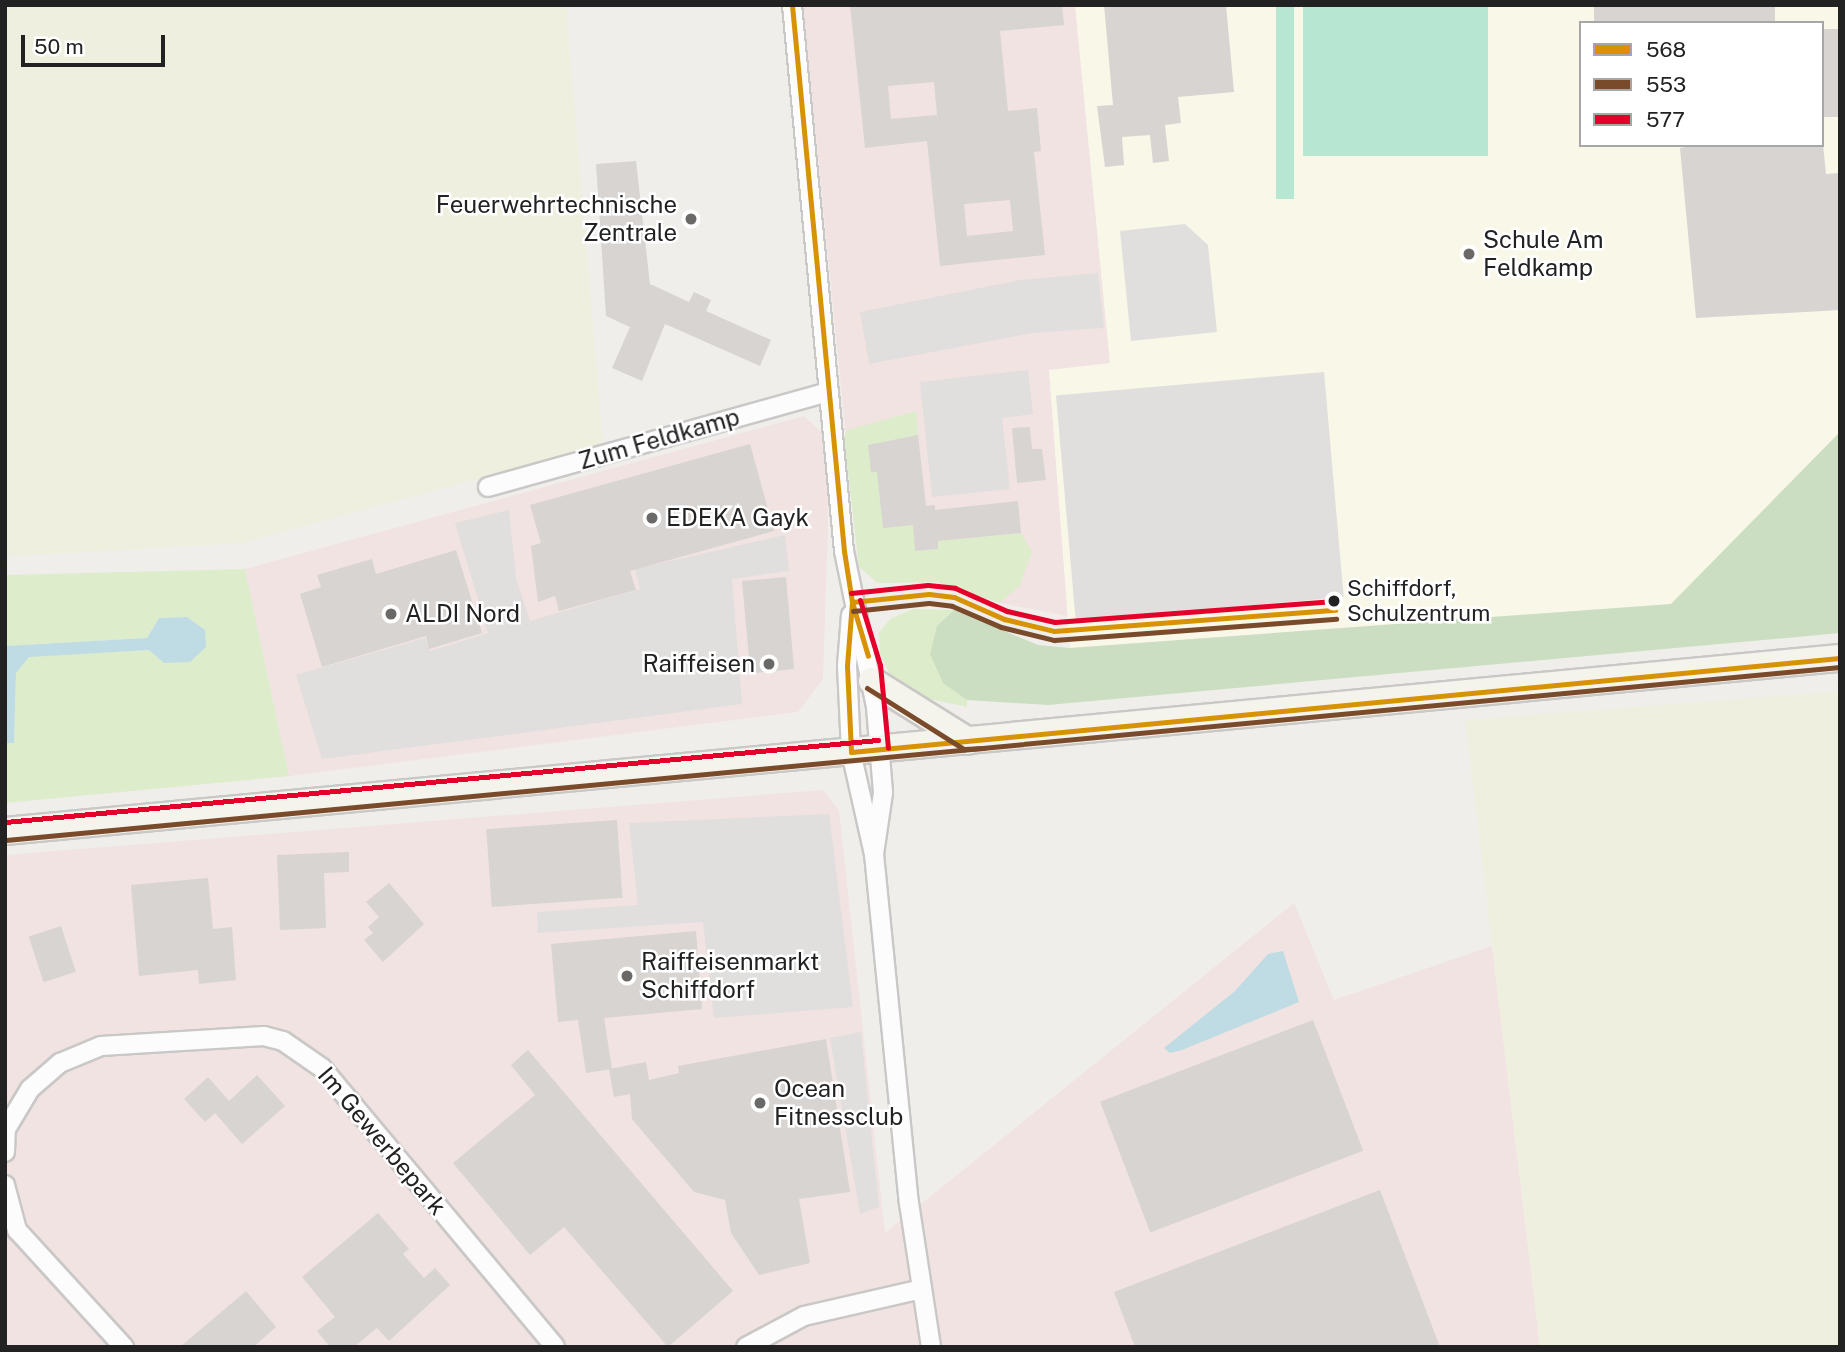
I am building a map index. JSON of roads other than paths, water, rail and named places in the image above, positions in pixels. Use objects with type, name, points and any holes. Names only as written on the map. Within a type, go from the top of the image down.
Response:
[{"type":"main road","points":[[5,831],[1840,658]]},
{"type":"main road","points":[[872,681],[968,741]]},
{"type":"street","points":[[792,5],[852,602],[872,681],[879,749],[883,793],[874,854]]},
{"type":"street","name":"Zum Feldkamp","points":[[488,487],[830,392]]},
{"type":"street","points":[[852,602],[847,666],[851,751],[874,854],[909,1203],[932,1347]]},
{"type":"street","name":"Im Gewerbepark","points":[[5,1153],[6,1129],[30,1089],[60,1063],[101,1046],[264,1036],[283,1041],[322,1068],[555,1347]]},
{"type":"street","points":[[5,1185],[17,1230],[124,1347]]},
{"type":"street","points":[[746,1347],[804,1316],[922,1289]]},
{"type":"water","points":[[187,617],[205,630],[206,647],[190,662],[164,663],[149,650],[29,657],[16,673],[14,743],[5,743],[5,646],[147,638],[159,618]]},
{"type":"water","points":[[1283,951],[1299,1002],[1182,1050],[1170,1053],[1164,1048],[1235,991],[1268,954]]},
{"type":"place","name":"Feuerwehrtechnische Zentrale","points":[[691,219]]},
{"type":"place","name":"Schule Am Feldkamp","points":[[1469,254]]},
{"type":"place","name":"EDEKA Gayk","points":[[652,518]]},
{"type":"place","name":"Schiffdorf, Schulzentrum","points":[[1334,601]]},
{"type":"place","name":"ALDI Nord","points":[[391,614]]},
{"type":"place","name":"Raiffeisen","points":[[769,664]]},
{"type":"place","name":"Raiffeisenmarkt Schiffdorf","points":[[627,976]]},
{"type":"place","name":"Ocean Fitnessclub","points":[[760,1103]]}]
